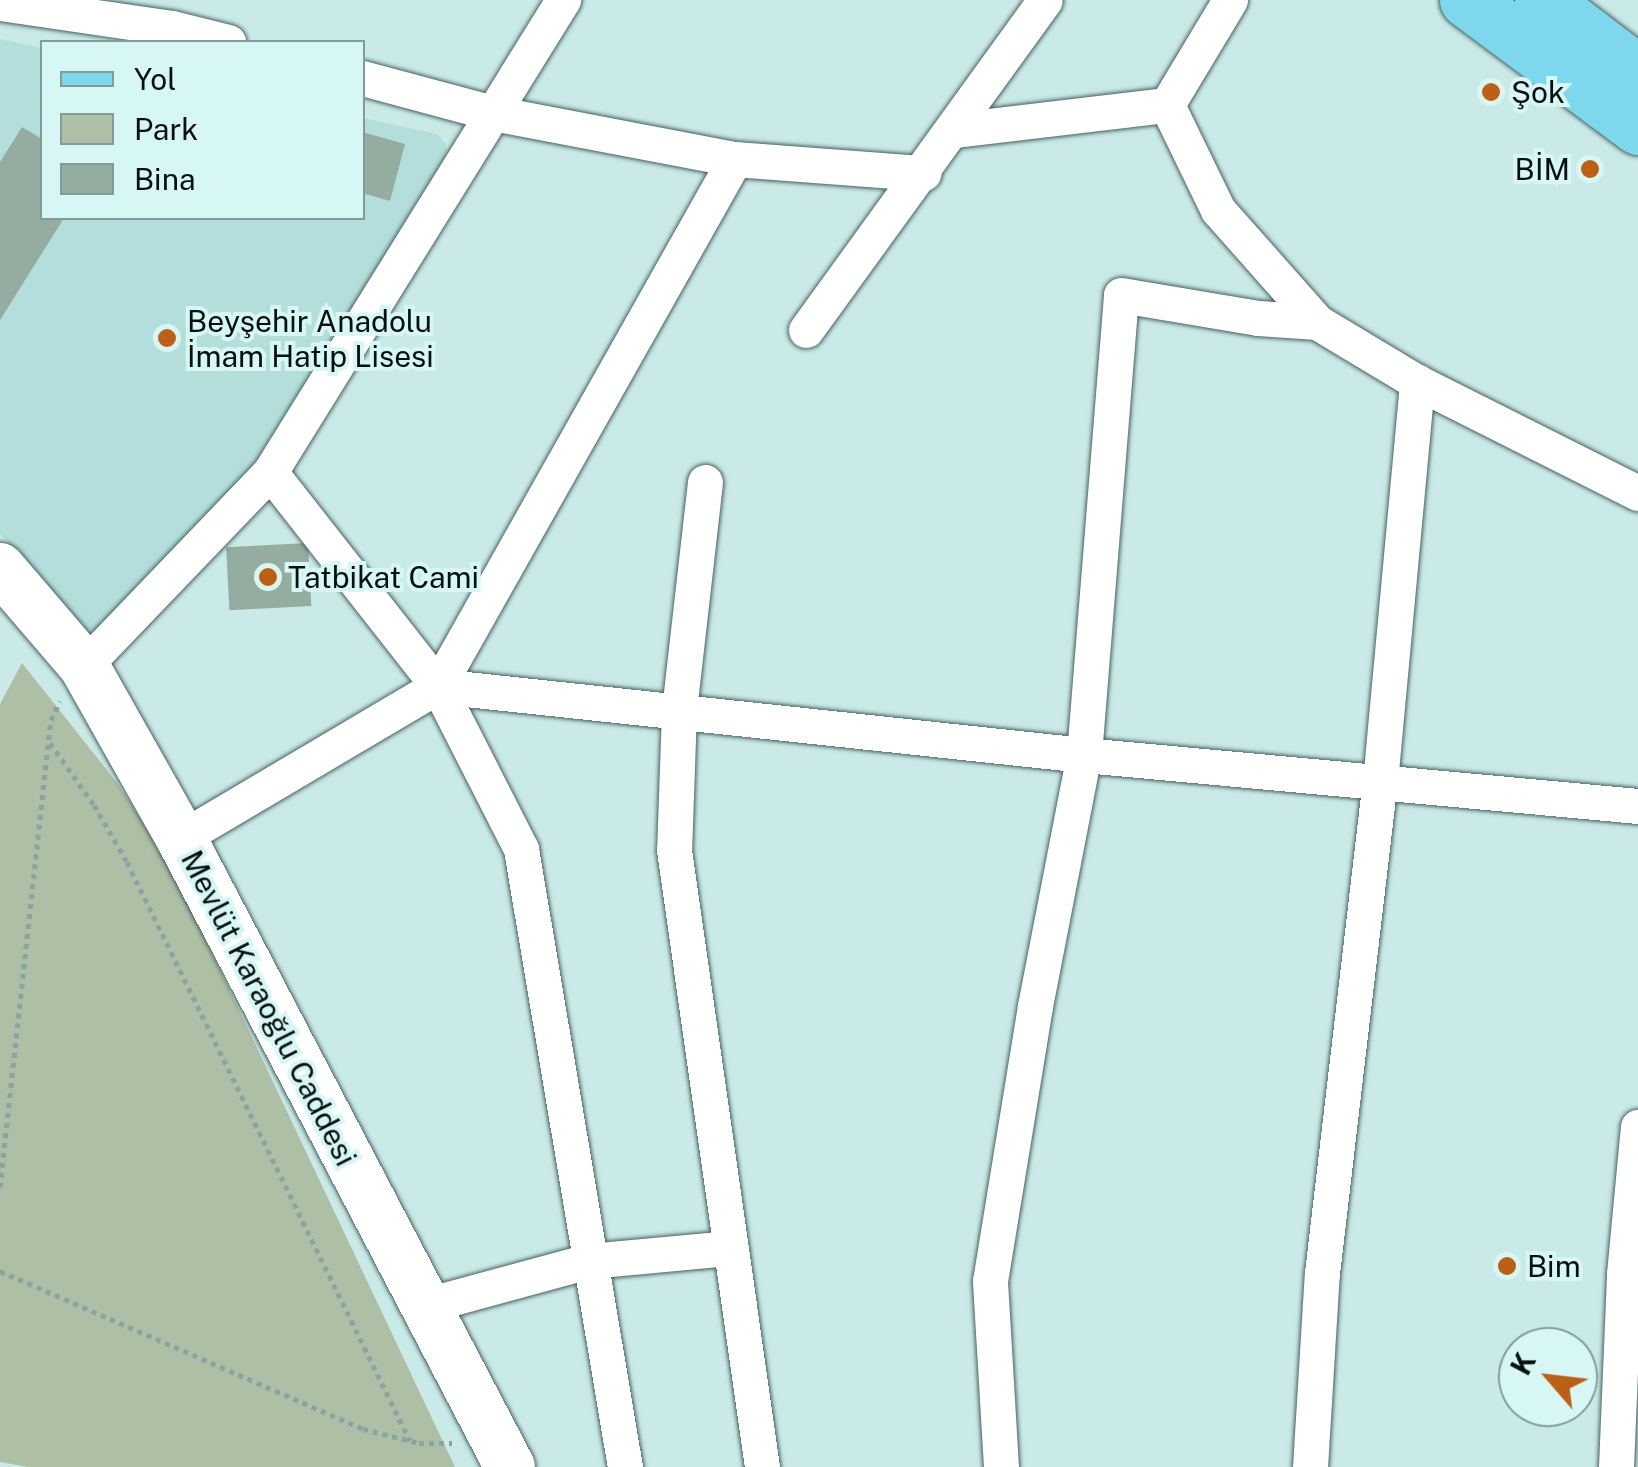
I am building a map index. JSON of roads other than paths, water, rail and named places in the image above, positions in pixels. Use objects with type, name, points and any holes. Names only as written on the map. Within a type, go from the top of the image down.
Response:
[{"type":"main road","points":[[1467,0],[1638,127]]},
{"type":"main road","points":[[1542,0],[1638,72]]},
{"type":"main road","name":"Mevlüt Karaoğlu Caddesi","points":[[0,568],[84,666],[182,838],[501,1452]]},
{"type":"street","points":[[84,666],[270,472],[563,0]]},
{"type":"street","points":[[806,330],[923,174],[1045,0]]},
{"type":"street","points":[[1167,105],[1230,0]]},
{"type":"street","points":[[0,3],[180,14],[225,40]]},
{"type":"street","points":[[365,79],[493,113],[735,159],[923,174]]},
{"type":"street","points":[[954,130],[1167,105]]},
{"type":"street","points":[[1167,105],[1218,210],[1318,322],[1416,382],[1638,493]]},
{"type":"street","points":[[182,838],[438,686],[735,159]]},
{"type":"street","points":[[1001,1467],[990,1281],[1084,755],[1121,295],[1258,318],[1318,322]]},
{"type":"street","points":[[1310,1467],[1322,1273],[1380,782],[1416,382]]},
{"type":"street","points":[[270,472],[438,686],[520,849],[624,1467]]},
{"type":"street","points":[[705,482],[679,710],[674,850],[762,1467]]},
{"type":"street","points":[[438,686],[1084,755],[1638,806]]},
{"type":"street","points":[[1616,1467],[1624,1274],[1638,1127]]},
{"type":"street","points":[[423,1306],[589,1261],[730,1248]]},
{"type":"place","name":"Şok","points":[[1491,92]]},
{"type":"place","name":"BİM","points":[[1590,169]]},
{"type":"place","name":"Beyşehir Anadolu İmam Hatip Lisesi","points":[[167,338]]},
{"type":"place","name":"Tatbikat Cami","points":[[268,577]]},
{"type":"place","name":"Bim","points":[[1507,1266]]}]
